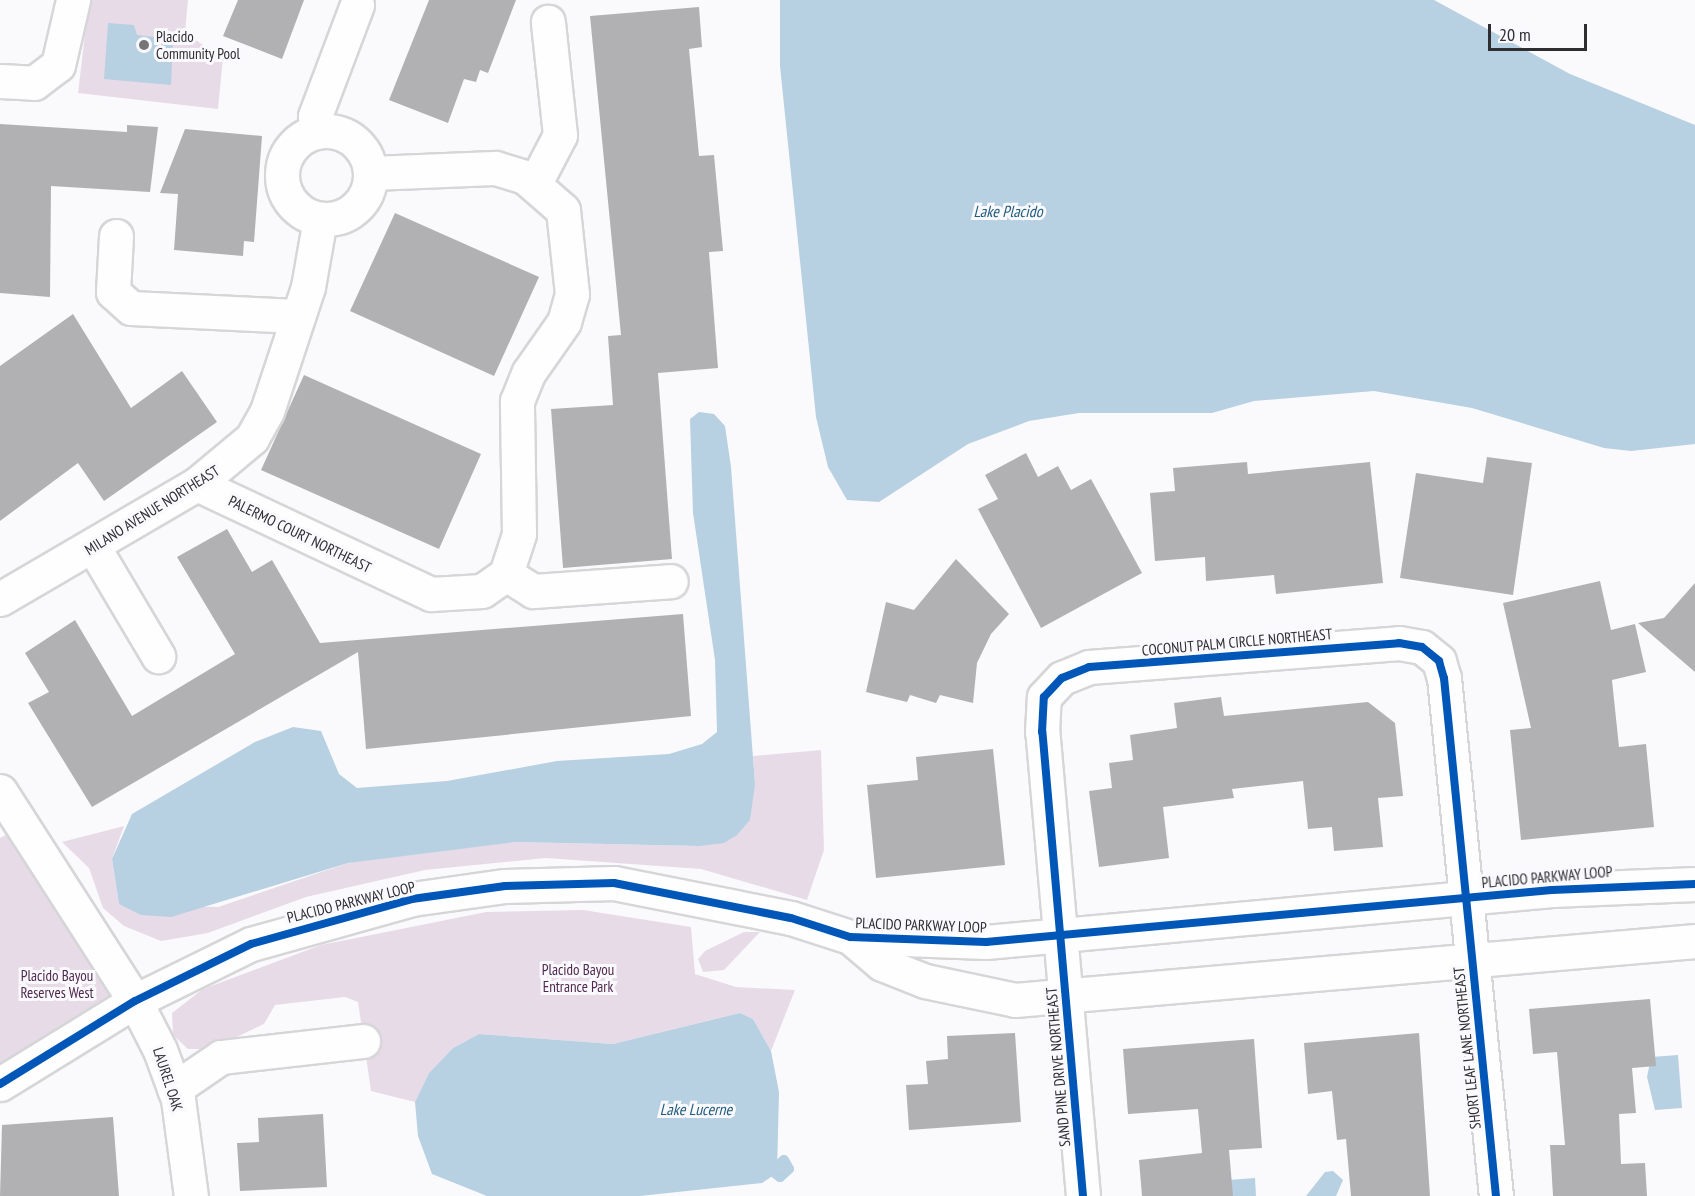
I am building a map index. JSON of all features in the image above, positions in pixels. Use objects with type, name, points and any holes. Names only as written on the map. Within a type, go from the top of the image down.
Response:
[{"type":"street","points":[[0,81],[34,83],[58,65],[73,0]]},
{"type":"street","points":[[317,132],[315,116],[357,5]]},
{"type":"street","points":[[535,183],[560,135],[548,22]]},
{"type":"street","points":[[317,132],[346,136],[367,158],[370,173],[356,207],[320,219],[294,205],[282,177],[291,148],[317,132]]},
{"type":"street","points":[[370,173],[495,168],[535,183],[563,210],[572,294],[564,322],[529,372],[517,401],[519,534],[507,574],[532,591],[671,581]]},
{"type":"street","name":"MILANO AVENUE NORTHEAST","points":[[0,599],[94,548],[197,484],[252,438],[267,411],[316,255],[320,219]]},
{"type":"street","points":[[116,236],[113,292],[131,308],[296,316]]},
{"type":"street","name":"PALERMO COURT NORTHEAST","points":[[197,484],[402,584],[431,594],[482,591],[507,574]]},
{"type":"street","points":[[94,548],[158,656]]},
{"type":"street","name":"COCONUT PALM CIRCLE NORTHEAST","points":[[1060,936],[1042,732],[1044,697],[1062,678],[1089,668],[1400,642],[1422,647],[1439,661],[1444,678],[1464,897]]},
{"type":"street","points":[[0,791],[11,832],[135,1001]]},
{"type":"street","name":"PLACIDO PARKWAY LOOP","points":[[0,1084],[135,1001],[207,962],[314,923],[412,899],[505,886],[614,883],[791,918],[850,937],[986,942],[1641,882],[1695,884]]},
{"type":"street","name":"SHORT LEAF LANE NORTHEAST","points":[[1464,897],[1496,1196]]},
{"type":"street","name":"SAND PINE DRIVE NORTHEAST","points":[[1060,936],[1083,1196]]},
{"type":"street","name":"PLACIDO PARKWAY LOOP","points":[[850,937],[882,964],[925,981],[1015,1000],[1066,999],[1471,963],[1695,940]]},
{"type":"street","name":"LAUREL OAK","points":[[135,1001],[174,1089],[192,1196]]},
{"type":"street","points":[[174,1089],[222,1057],[363,1041]]},
{"type":"green space","name":"Placido Community Pool","points":[[89,0],[188,0],[185,33],[223,58],[218,109],[78,93]]},
{"type":"green space","points":[[821,750],[824,850],[807,900],[701,869],[546,858],[425,870],[306,897],[208,933],[161,941],[124,926],[103,908],[89,868],[62,842],[124,826],[112,859],[119,904],[218,907],[348,863],[414,853],[515,842],[699,846],[755,784],[753,756]]},
{"type":"green space","name":"Placido Bayou Reserves West","points":[[22,826],[135,1001],[0,1084],[0,838]]},
{"type":"green space","name":"Placido Bayou Entrance Park","points":[[583,910],[691,927],[695,974],[736,987],[795,990],[771,1051],[753,1019],[740,1013],[613,1044],[479,1034],[453,1048],[429,1073],[415,1102],[371,1091],[358,1002],[345,997],[275,1005],[264,1024],[212,1049],[188,1049],[173,1035],[172,1013],[203,989],[321,945],[486,912]]},
{"type":"green space","points":[[744,932],[760,932],[724,970],[703,972],[698,959],[705,951]]},
{"type":"water","name":"Lake Placido","points":[[780,0],[1434,0],[1570,74],[1695,125],[1695,444],[1631,451],[1604,448],[1472,408],[1374,391],[1254,401],[1212,413],[1079,413],[1029,421],[968,444],[879,502],[847,500],[828,467],[816,417],[780,66]]},
{"type":"water","points":[[108,23],[134,25],[137,35],[173,39],[171,85],[104,79]]},
{"type":"water","points":[[699,412],[714,414],[725,426],[731,467],[755,784],[750,820],[737,835],[724,843],[699,846],[515,842],[348,863],[171,917],[141,915],[119,904],[112,859],[132,814],[255,742],[293,727],[321,731],[339,774],[357,788],[447,781],[557,761],[669,754],[702,744],[717,732],[715,660],[693,513],[690,419]]},
{"type":"water","name":"Lake Lucerne","points":[[740,1013],[753,1019],[771,1051],[779,1092],[777,1173],[762,1183],[640,1196],[487,1196],[432,1174],[418,1136],[415,1102],[429,1073],[453,1048],[479,1034],[613,1044]]},
{"type":"water","points":[[1678,1055],[1682,1108],[1655,1110],[1647,1077],[1651,1057]]},
{"type":"water","points":[[1333,1171],[1343,1180],[1336,1196],[1306,1196],[1325,1172]]},
{"type":"water","points":[[1255,1178],[1256,1196],[1216,1196],[1215,1181]]},
{"type":"building","points":[[238,0],[304,0],[282,59],[223,36]]},
{"type":"building","points":[[429,0],[516,0],[488,73],[480,70],[476,82],[464,79],[448,123],[389,100]]},
{"type":"building","points":[[699,7],[702,47],[689,49],[699,156],[714,155],[723,251],[709,252],[718,368],[658,373],[672,559],[563,568],[551,409],[613,405],[608,336],[621,335],[590,16]]},
{"type":"building","points":[[0,124],[127,132],[127,125],[158,127],[150,192],[51,186],[50,297],[0,293]]},
{"type":"building","points":[[185,129],[262,136],[254,242],[244,241],[243,256],[174,250],[178,194],[160,193]]},
{"type":"building","points":[[395,213],[539,277],[494,376],[350,311]]},
{"type":"building","points":[[73,314],[131,408],[182,371],[217,422],[104,501],[78,463],[0,521],[0,366]]},
{"type":"building","points":[[304,375],[481,454],[439,549],[261,470]]},
{"type":"building","points":[[1026,453],[1038,477],[1058,466],[1071,490],[1091,479],[1142,573],[1041,628],[978,509],[998,499],[985,475]]},
{"type":"building","points":[[1487,457],[1532,463],[1513,595],[1400,578],[1416,473],[1483,483]]},
{"type":"building","points":[[1247,462],[1248,474],[1370,462],[1383,583],[1276,594],[1274,575],[1206,581],[1205,557],[1155,561],[1150,493],[1175,491],[1173,468]]},
{"type":"building","points":[[227,529],[252,572],[272,560],[320,643],[683,614],[691,716],[366,749],[358,652],[92,807],[28,703],[49,692],[25,653],[75,620],[132,716],[235,654],[177,557]]},
{"type":"building","points":[[956,559],[1009,614],[991,634],[977,663],[973,703],[940,695],[936,703],[910,695],[907,702],[866,692],[886,602],[914,610]]},
{"type":"building","points":[[1600,581],[1611,630],[1635,624],[1646,672],[1612,680],[1619,747],[1646,744],[1654,827],[1521,840],[1510,730],[1531,728],[1503,603]]},
{"type":"building","points":[[1695,583],[1695,672],[1638,623],[1664,618]]},
{"type":"building","points":[[1221,697],[1224,716],[1368,702],[1395,723],[1403,796],[1378,798],[1383,847],[1334,851],[1332,827],[1308,829],[1303,781],[1232,789],[1234,798],[1163,807],[1169,858],[1099,867],[1089,791],[1112,788],[1109,763],[1133,760],[1130,735],[1177,728],[1174,703]]},
{"type":"building","points":[[993,749],[1005,865],[876,878],[867,785],[918,780],[916,757]]},
{"type":"building","points":[[1650,999],[1656,1066],[1632,1068],[1636,1113],[1619,1114],[1621,1164],[1645,1163],[1647,1196],[1553,1196],[1550,1145],[1565,1145],[1557,1052],[1533,1054],[1529,1009]]},
{"type":"building","points":[[1015,1033],[1021,1122],[909,1130],[906,1085],[928,1084],[926,1061],[948,1059],[947,1036]]},
{"type":"building","points":[[1419,1033],[1430,1196],[1351,1196],[1346,1139],[1337,1140],[1332,1091],[1308,1094],[1304,1043]]},
{"type":"building","points":[[1254,1039],[1262,1148],[1229,1150],[1233,1196],[1142,1196],[1139,1160],[1202,1153],[1198,1109],[1128,1114],[1123,1049]]},
{"type":"building","points":[[323,1114],[327,1187],[240,1191],[237,1143],[259,1142],[258,1118]]},
{"type":"building","points":[[113,1117],[119,1196],[0,1196],[2,1125]]},
{"type":"waterway","points":[[784,1160],[789,1169],[780,1177],[772,1171],[784,1160]]},
{"type":"cycle path","points":[[1083,1196],[1042,732],[1044,697],[1062,678],[1089,667],[1399,643],[1422,647],[1439,661],[1444,678],[1496,1196]]},
{"type":"cycle path","points":[[0,1084],[135,1001],[251,944],[412,899],[505,886],[614,883],[791,918],[850,937],[986,942],[1552,890],[1695,884]]},
{"type":"place","name":"Placido Community Pool","points":[[144,45]]}]
